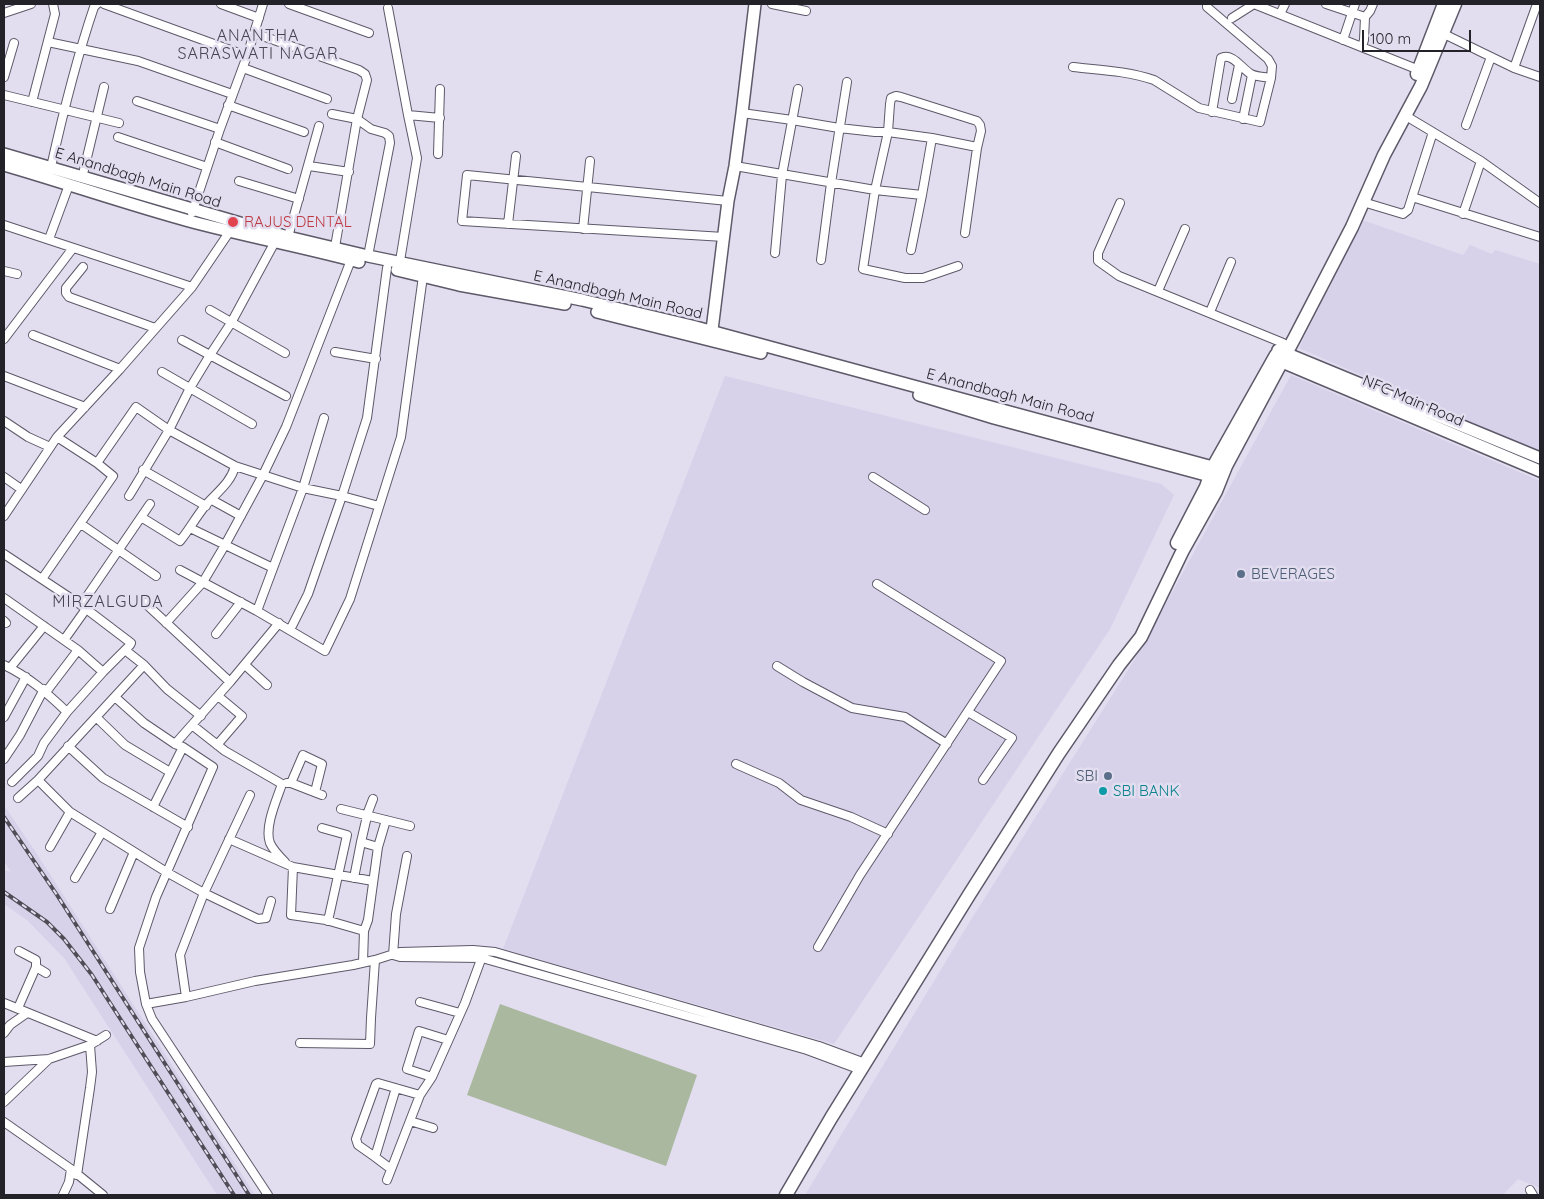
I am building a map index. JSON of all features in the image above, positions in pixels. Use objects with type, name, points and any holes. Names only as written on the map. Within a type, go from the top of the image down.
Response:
[{"type":"main road","points":[[1281,353],[1344,224],[1376,152],[1408,95],[1444,4]]},
{"type":"main road","points":[[786,1195],[860,1065],[953,913],[1094,688],[1134,633],[1281,353],[1338,256],[1384,155],[1418,92],[1455,4]]},
{"type":"main road","points":[[777,1195],[824,1114],[860,1065]]},
{"type":"street","points":[[4,13],[31,4]]},
{"type":"street","points":[[32,102],[55,14],[53,4]]},
{"type":"street","points":[[52,168],[64,110],[80,49],[94,7],[97,4]]},
{"type":"street","points":[[104,4],[247,56]]},
{"type":"street","points":[[221,4],[259,18]]},
{"type":"street","points":[[191,215],[228,105],[243,68],[262,4]]},
{"type":"street","points":[[289,4],[369,33]]},
{"type":"street","points":[[712,336],[755,4]]},
{"type":"street","points":[[772,4],[806,12]]},
{"type":"street","points":[[1073,67],[1133,74],[1154,80],[1194,107],[1260,122],[1271,78],[1272,66],[1268,59],[1207,7],[1206,4]]},
{"type":"street","points":[[1232,18],[1254,4],[1419,70]]},
{"type":"street","points":[[1280,14],[1285,4]]},
{"type":"street","points":[[1326,4],[1365,17]]},
{"type":"street","points":[[1343,40],[1355,4]]},
{"type":"street","points":[[1362,47],[1365,17],[1373,4]]},
{"type":"street","points":[[1514,68],[1537,4]]},
{"type":"street","points":[[290,630],[308,594],[368,418],[376,359],[417,158],[388,8]]},
{"type":"street","points":[[254,33],[359,70],[365,74],[367,80],[357,119],[334,248]]},
{"type":"street","points":[[1444,34],[1514,68],[1540,77]]},
{"type":"street","points":[[48,42],[138,61],[232,94]]},
{"type":"street","points":[[4,77],[14,44]]},
{"type":"street","points":[[1212,112],[1222,58],[1226,56],[1231,57],[1252,75],[1271,78]]},
{"type":"street","points":[[1466,125],[1491,57]]},
{"type":"street","points":[[1232,99],[1239,65]]},
{"type":"street","points":[[243,68],[327,99]]},
{"type":"street","points":[[1243,119],[1252,75]]},
{"type":"street","points":[[821,260],[830,183],[846,82]]},
{"type":"street","points":[[82,178],[104,87]]},
{"type":"street","points":[[775,253],[782,175],[798,88]]},
{"type":"street","points":[[438,154],[440,89]]},
{"type":"street","points":[[4,95],[119,123]]},
{"type":"street","points":[[958,266],[924,278],[905,278],[863,269],[875,190],[888,132],[891,98],[901,97],[977,122],[980,125],[981,131],[965,233]]},
{"type":"street","points":[[137,101],[220,128]]},
{"type":"street","points":[[228,105],[304,132]]},
{"type":"street","points":[[742,113],[839,128],[932,138],[977,147]]},
{"type":"street","points":[[332,114],[357,119],[371,129],[389,136],[390,143],[368,256]]},
{"type":"street","points":[[408,115],[440,118]]},
{"type":"street","points":[[1406,116],[1481,162],[1540,203]]},
{"type":"street","points":[[129,496],[169,430],[190,388],[281,238],[299,199],[319,126]]},
{"type":"street","points":[[1363,202],[1403,214],[1408,210],[1433,132]]},
{"type":"street","points":[[118,138],[207,168]]},
{"type":"street","points":[[911,250],[932,138]]},
{"type":"street","points":[[216,142],[288,169]]},
{"type":"street","name":"E Anandbagh Main Road","points":[[4,154],[52,168],[191,215],[230,231],[334,248],[368,256],[423,276],[459,285],[580,307],[712,336]]},
{"type":"street","points":[[508,224],[516,156]]},
{"type":"street","points":[[584,229],[590,161]]},
{"type":"street","points":[[1463,214],[1481,162]]},
{"type":"street","name":"E Anandbagh Main Road","points":[[4,165],[69,185],[281,238],[351,260],[582,300],[924,396],[994,418],[1217,473]]},
{"type":"street","points":[[309,166],[349,172]]},
{"type":"street","points":[[735,166],[875,190],[922,195]]},
{"type":"street","points":[[724,237],[462,221],[467,175],[728,201]]},
{"type":"street","points":[[239,181],[299,199]]},
{"type":"street","points":[[49,239],[69,185]]},
{"type":"street","points":[[1412,197],[1540,237]]},
{"type":"street","points":[[1120,202],[1098,253],[1098,260],[1119,276],[1210,312],[1281,353]]},
{"type":"street","points":[[4,225],[192,287]]},
{"type":"street","points":[[1158,291],[1185,229]]},
{"type":"street","points":[[4,516],[57,437],[192,287],[230,231]]},
{"type":"street","points":[[4,339],[73,248]]},
{"type":"street","points":[[166,623],[203,582],[226,545],[263,475],[286,427],[351,260]]},
{"type":"street","points":[[1210,312],[1231,262]]},
{"type":"street","points":[[82,267],[66,288],[66,293],[69,297],[155,328]]},
{"type":"street","points":[[4,271],[17,274]]},
{"type":"street","points":[[180,570],[241,602],[325,651],[350,599],[401,437],[423,276]]},
{"type":"street","points":[[210,310],[286,353]]},
{"type":"street","points":[[33,335],[120,369]]},
{"type":"street","points":[[182,340],[286,396]]},
{"type":"street","points":[[334,352],[376,359]]},
{"type":"street","name":"NFC Main Road","points":[[1281,353],[1540,458]]},
{"type":"street","name":"NFC Main Road","points":[[1281,353],[1540,471]]},
{"type":"street","points":[[162,372],[252,424]]},
{"type":"street","points":[[4,376],[85,407]]},
{"type":"street","points":[[97,463],[136,407],[169,430],[235,466],[303,488],[379,506]]},
{"type":"street","points":[[257,611],[303,488],[324,418]]},
{"type":"street","points":[[5,425],[50,447]]},
{"type":"street","points":[[42,579],[114,476],[57,437]]},
{"type":"street","points":[[141,516],[180,541],[208,503],[233,474],[235,466]]},
{"type":"street","points":[[144,470],[208,503],[241,516]]},
{"type":"street","points":[[4,476],[21,489]]},
{"type":"street","points":[[872,477],[925,510]]},
{"type":"street","points":[[64,640],[119,550],[150,504]]},
{"type":"street","points":[[81,524],[156,576]]},
{"type":"street","points":[[190,528],[273,568]]},
{"type":"street","points":[[4,554],[84,607],[131,642],[68,712],[44,743],[38,756],[12,782]]},
{"type":"street","points":[[818,948],[860,875],[1001,661],[876,584]]},
{"type":"street","points":[[5,600],[78,650],[103,672]]},
{"type":"street","points":[[216,634],[241,602]]},
{"type":"street","points":[[145,603],[230,682]]},
{"type":"street","points":[[175,744],[279,624]]},
{"type":"street","points":[[44,626],[7,667],[26,677],[45,691],[68,712]]},
{"type":"street","points":[[4,758],[20,735],[45,691],[78,650]]},
{"type":"street","points":[[125,650],[144,665],[167,689],[201,716]]},
{"type":"street","points":[[18,798],[38,780],[144,665]]},
{"type":"street","points":[[245,665],[267,685]]},
{"type":"street","points":[[777,666],[852,708],[905,717],[947,744]]},
{"type":"street","points":[[4,717],[26,677]]},
{"type":"street","points":[[217,745],[242,716],[218,696]]},
{"type":"street","points":[[115,697],[144,723],[213,767],[156,897],[139,948],[140,972],[146,1004],[152,1019],[268,1195]]},
{"type":"street","points":[[968,712],[1012,738],[983,780]]},
{"type":"street","points":[[96,717],[125,745],[170,772]]},
{"type":"street","points":[[192,725],[217,745],[287,784],[318,794],[322,764],[303,755],[287,784],[273,811],[268,834],[272,847],[285,862]]},
{"type":"street","points":[[68,746],[104,778],[188,827]]},
{"type":"street","points":[[153,807],[183,747]]},
{"type":"street","points":[[736,764],[779,783],[802,800],[851,817],[888,834]]},
{"type":"street","points":[[38,780],[70,812],[168,873],[204,893],[258,919],[266,918],[271,900]]},
{"type":"street","points":[[186,997],[180,955],[204,893],[250,795]]},
{"type":"street","points":[[354,878],[367,816],[373,799]]},
{"type":"street","points":[[341,809],[410,826]]},
{"type":"street","points":[[50,847],[70,812]]},
{"type":"street","points":[[363,962],[364,931],[368,920],[378,846],[386,820]]},
{"type":"street","points":[[322,828],[347,834],[328,921]]},
{"type":"street","points":[[75,878],[102,832]]},
{"type":"street","points":[[229,839],[293,866],[373,881]]},
{"type":"street","points":[[361,842],[378,846]]},
{"type":"street","points":[[110,909],[134,852]]},
{"type":"street","points":[[393,955],[396,914],[407,856]]},
{"type":"street","points":[[293,866],[291,915],[328,921],[364,931]]},
{"type":"street","points":[[18,1008],[36,967],[36,960],[19,951]]},
{"type":"street","points":[[146,1004],[393,955],[400,957],[484,954],[653,1002],[860,1065]]},
{"type":"street","points":[[387,1180],[420,1095],[432,1077],[484,954]]},
{"type":"street","points":[[300,1043],[370,1044],[375,960]]},
{"type":"street","points":[[36,967],[46,972]]},
{"type":"street","points":[[420,1002],[460,1013]]},
{"type":"street","points":[[4,1003],[94,1043]]},
{"type":"street","points":[[4,1033],[10,1024],[27,1013]]},
{"type":"street","points":[[432,1077],[406,1069],[419,1031],[448,1040]]},
{"type":"street","points":[[4,1062],[49,1059],[94,1043],[106,1035]]},
{"type":"street","points":[[63,1195],[74,1172],[90,1088],[94,1043]]},
{"type":"street","points":[[4,1102],[49,1059]]},
{"type":"street","points":[[391,1168],[358,1144],[356,1139],[376,1084],[420,1095]]},
{"type":"street","points":[[375,1157],[396,1088]]},
{"type":"street","points":[[410,1121],[433,1128]]},
{"type":"street","points":[[4,1122],[103,1195]]},
{"type":"shaded area","points":[[1362,220],[1463,255],[1470,245],[1492,254],[1495,250],[1540,264],[1540,453],[1299,348]]},
{"type":"shaded area","points":[[1291,375],[1540,481],[1540,1188],[1518,1179],[1503,1195],[805,1195],[969,923],[1140,651]]},
{"type":"shaded area","points":[[725,376],[1161,484],[1174,495],[1110,629],[834,1044],[503,949]]},
{"type":"shaded area","points":[[4,805],[255,1195],[217,1195],[64,958],[27,920],[4,904],[4,870],[11,872],[4,861]]},
{"type":"green space","points":[[500,1004],[697,1075],[666,1166],[467,1095]]},
{"type":"railway","points":[[4,817],[57,895],[249,1195]]},
{"type":"railway","points":[[4,892],[47,922],[64,939],[92,975],[234,1195]]},
{"type":"place","name":"RAJUS DENTAL","points":[[233,222]]},
{"type":"place","name":"BEVERAGES","points":[[1241,574]]},
{"type":"place","name":"SBI","points":[[1108,776]]},
{"type":"place","name":"SBI BANK","points":[[1103,791]]},
{"type":"district","name":"ANANTHA SARASWATI NAGAR","points":[[258,45]]},
{"type":"district","name":"MIRZALGUDA","points":[[108,602]]}]
